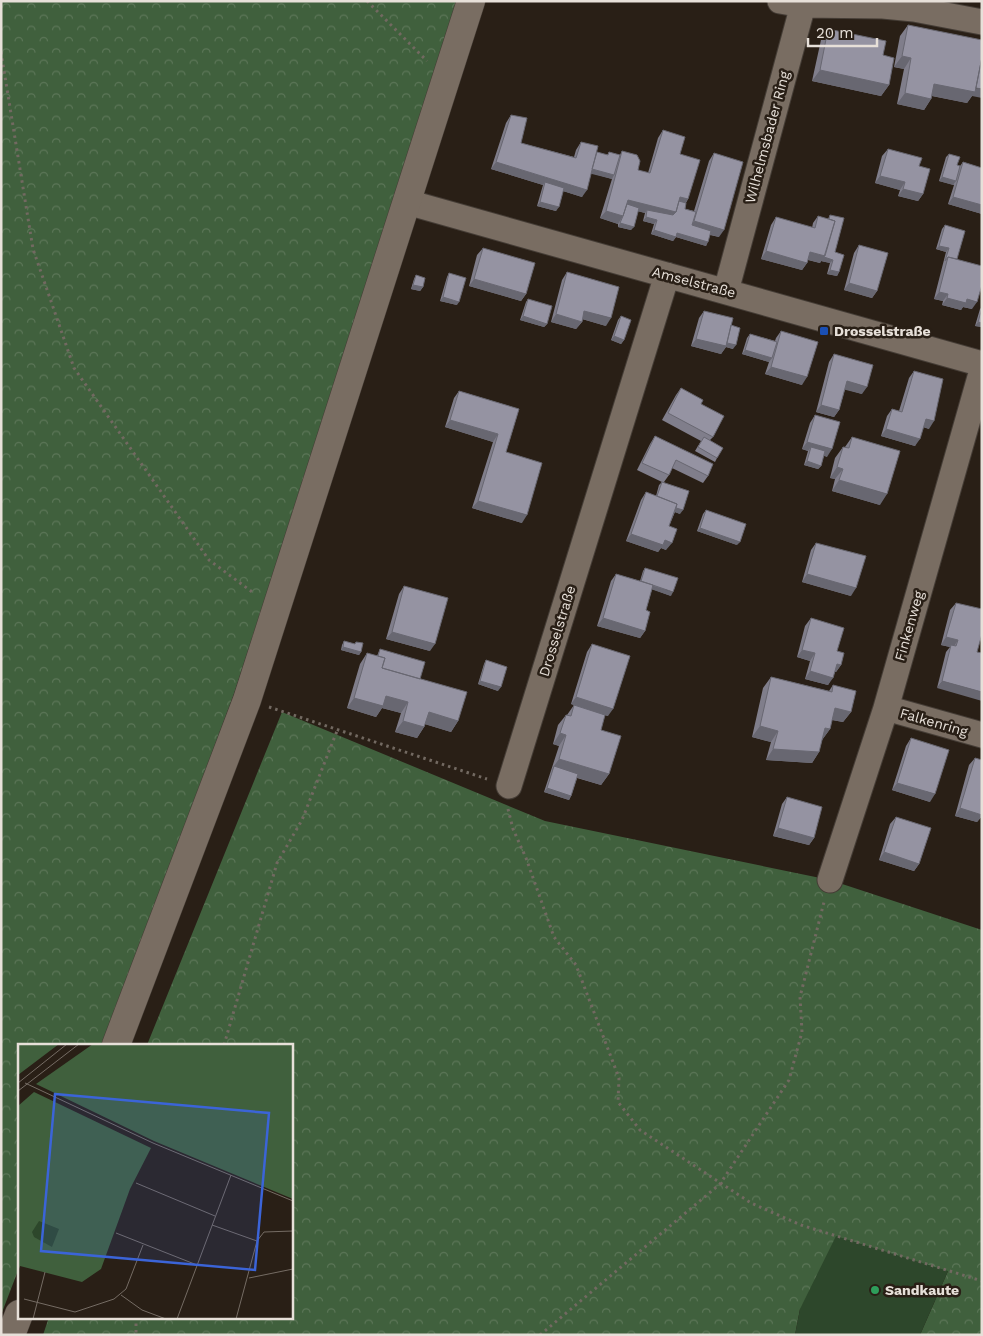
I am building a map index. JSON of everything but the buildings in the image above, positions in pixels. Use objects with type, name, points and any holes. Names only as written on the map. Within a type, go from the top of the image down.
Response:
[{"type":"street","points":[[116,1044],[247,700],[471,1]]},
{"type":"street","points":[[791,3],[914,9],[982,22]]},
{"type":"street","name":"Wilhelmsbader Ring","points":[[726,291],[791,3]]},
{"type":"street","name":"Amselstraße","points":[[407,202],[982,364]]},
{"type":"street","name":"Drosselstraße","points":[[509,786],[667,275]]},
{"type":"street","name":"Finkenweg","points":[[830,880],[886,708],[982,370]]},
{"type":"street","name":"Falkenring","points":[[886,708],[982,735]]},
{"type":"street","points":[[11,1335],[18,1317]]},
{"type":"path","points":[[367,1],[430,64],[445,83]]},
{"type":"path","points":[[1,52],[33,249],[74,368],[209,560],[276,610]]},
{"type":"path","points":[[247,700],[509,786],[508,807],[513,829],[526,858],[554,937],[576,965],[619,1078],[618,1102],[640,1130],[751,1203],[801,1225],[982,1281]]},
{"type":"path","points":[[224,1044],[277,863],[302,820],[337,730]]},
{"type":"path","points":[[540,1335],[720,1184],[789,1080],[802,1032],[800,997],[830,880]]},
{"type":"path","points":[[136,1318],[136,1335]]},
{"type":"green space","points":[[1,1],[460,1],[234,694],[103,1044],[18,1044],[18,1271],[1,1315]]},
{"type":"green space","points":[[282,712],[545,821],[830,880],[982,930],[982,1335],[920,1335],[948,1271],[800,1309],[795,1335],[43,1335],[49,1318],[292,1318],[292,1044],[147,1044]]},
{"type":"green space","name":"Sandkaute","points":[[836,1236],[948,1271],[920,1335],[795,1335],[800,1309]]},
{"type":"place","name":"Drosselstraße","points":[[824,331]]},
{"type":"place","name":"Sandkaute","points":[[875,1290]]}]
